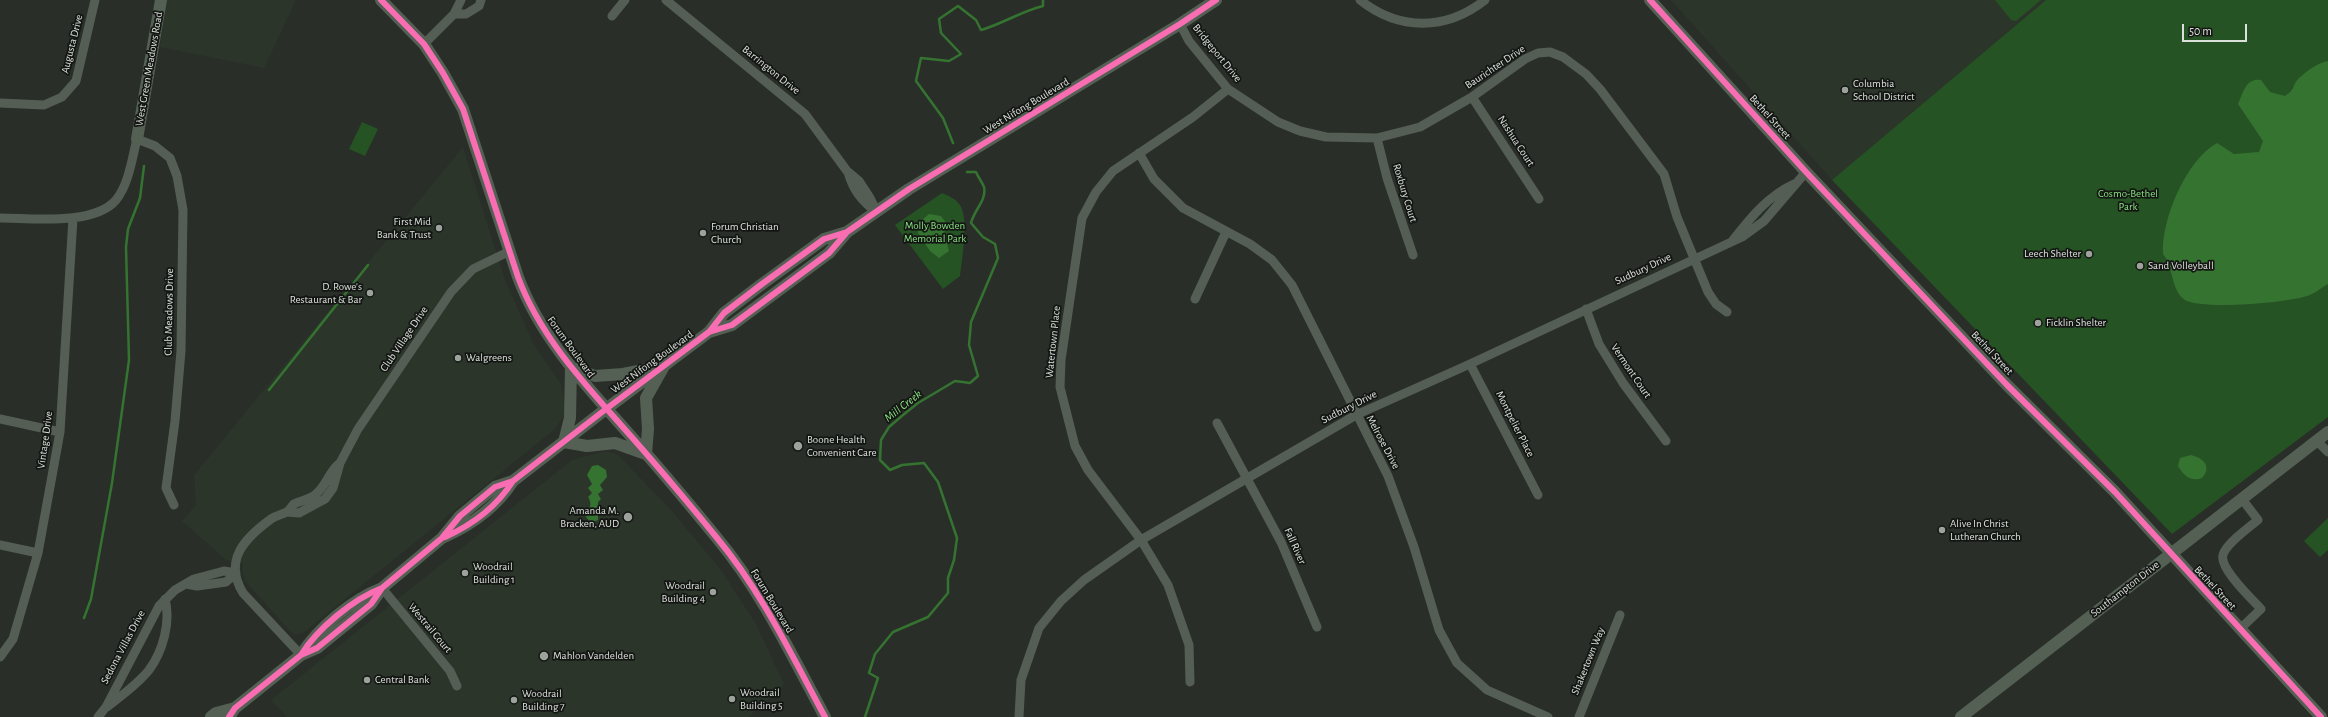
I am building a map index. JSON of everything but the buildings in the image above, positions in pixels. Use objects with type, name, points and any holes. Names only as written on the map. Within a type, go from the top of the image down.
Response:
[{"type":"street","name":"Augusta Drive","points":[[0,103],[44,105],[62,97],[76,81],[95,0]]},
{"type":"street","name":"West Green Meadows Road","points":[[137,138],[161,0]]},
{"type":"street","name":"Forum Boulevard","points":[[381,0],[424,44],[444,73],[463,109],[528,304],[572,367],[735,561],[766,607],[825,717]]},
{"type":"street","points":[[424,44],[454,14],[461,0]]},
{"type":"street","points":[[454,14],[466,14],[479,6],[481,0]]},
{"type":"street","points":[[612,16],[625,0]]},
{"type":"street","name":"Barrington Drive","points":[[666,0],[805,114],[847,171],[852,187],[864,203],[877,212]]},
{"type":"street","name":"West Nifong Boulevard","points":[[211,717],[216,713],[232,713],[301,655],[311,639],[365,595],[382,588],[442,538],[460,516],[471,506],[495,487],[513,481],[709,332],[724,313],[824,239],[847,232],[946,166],[1180,24],[1216,0]]},
{"type":"street","points":[[1360,0],[1376,12],[1394,19],[1412,23],[1433,23],[1454,19],[1485,0]]},
{"type":"street","name":"Bethel Street","points":[[1650,0],[1806,172],[2008,385],[2115,492],[2170,554],[2322,717]]},
{"type":"street","name":"Bridgeport Drive","points":[[1180,24],[1189,41],[1228,89],[1278,122]]},
{"type":"street","name":"Baurichter Drive","points":[[1278,122],[1300,131],[1326,137],[1377,138],[1420,127],[1472,97],[1525,59],[1538,54],[1550,52],[1563,57],[1586,74],[1611,103],[1664,174],[1694,259],[1708,292],[1716,304],[1727,312]]},
{"type":"street","name":"Watertown Place","points":[[1190,682],[1188,645],[1179,612],[1168,585],[1141,540],[1106,496],[1084,464],[1075,446],[1060,387],[1061,360],[1082,218],[1096,192],[1113,171],[1192,117],[1228,89]]},
{"type":"street","name":"Nashua Court","points":[[1472,97],[1539,199]]},
{"type":"street","points":[[0,218],[73,218],[98,213],[116,200],[126,180],[137,138]]},
{"type":"street","name":"Club Meadows Drive","points":[[137,138],[155,146],[170,158],[176,176],[183,210],[181,351],[175,422],[166,488],[174,504]]},
{"type":"street","name":"Roxbury Court","points":[[1377,138],[1389,184],[1413,255]]},
{"type":"street","name":"Melrose Drive","points":[[1139,153],[1154,180],[1183,208],[1250,244],[1272,260],[1292,285],[1388,476],[1414,547],[1439,630],[1457,663],[1487,690],[1548,717]]},
{"type":"street","name":"Sudbury Drive","points":[[1019,717],[1021,680],[1026,660],[1039,628],[1061,601],[1084,580],[1141,540],[1247,476],[1356,415],[1470,364],[1751,231],[1764,221],[1787,196],[1794,184],[1806,172]]},
{"type":"street","name":"Vintage Drive","points":[[0,657],[13,639],[38,553],[60,432],[73,218]]},
{"type":"street","name":"West Nifong Boulevard","points":[[709,332],[732,325],[830,253],[847,232]]},
{"type":"street","points":[[1195,300],[1226,232]]},
{"type":"street","name":"Club Village Drive","points":[[301,655],[243,593],[238,584],[236,573],[237,556],[244,543],[272,518],[287,512],[299,512],[324,499],[333,488],[340,463],[358,429],[451,292],[473,269],[510,251]]},
{"type":"street","points":[[770,297],[779,281],[802,263],[802,255]]},
{"type":"street","name":"Vermont Court","points":[[1586,309],[1599,344],[1623,383],[1666,441]]},
{"type":"street","name":"Montpelier Place","points":[[1470,364],[1538,495]]},
{"type":"street","points":[[664,366],[646,398],[648,429],[646,454],[616,443],[587,446],[564,442],[570,418],[572,367],[595,376],[623,374],[664,366]]},
{"type":"street","points":[[0,419],[60,432]]},
{"type":"street","name":"Fall River","points":[[1217,423],[1282,542],[1317,627]]},
{"type":"street","name":"Southampton Drive","points":[[1961,717],[2328,432]]},
{"type":"street","points":[[2317,440],[2328,452]]},
{"type":"street","points":[[2240,629],[2261,610],[2229,573],[2222,560],[2223,554],[2229,546],[2258,520],[2242,499]]},
{"type":"street","points":[[0,545],[38,553]]},
{"type":"street","name":"Sedona Villas Drive","points":[[106,707],[135,648],[159,606],[165,599],[194,579],[224,571],[236,573]]},
{"type":"street","name":"Westrail Court","points":[[382,588],[450,670],[457,686]]},
{"type":"street","name":"Sedona Villas Drive","points":[[98,717],[106,707],[149,670],[158,655],[164,638],[168,611],[165,599]]},
{"type":"street","name":"Shakertown Way","points":[[1579,717],[1620,615]]},
{"type":"shaded area","points":[[167,0],[296,0],[264,68],[160,47]]},
{"type":"shaded area","name":"Columbia School District","points":[[1671,0],[2046,0],[1832,180]]},
{"type":"shaded area","points":[[2328,61],[2328,284],[2307,296],[2264,303],[2208,305],[2185,300],[2177,291],[2169,265],[2163,254],[2163,240],[2171,208],[2186,177],[2195,163],[2206,151],[2217,143],[2234,154],[2259,152],[2263,141],[2238,104],[2248,83],[2261,80],[2270,92],[2285,96],[2292,90],[2298,79],[2305,73],[2316,65]]},
{"type":"shaded area","points":[[463,147],[505,280],[533,343],[561,384],[566,409],[564,416],[555,429],[303,633],[295,635],[245,581],[242,571],[243,563],[226,560],[182,521],[196,505],[194,475]]},
{"type":"shaded area","points":[[929,214],[941,216],[947,224],[944,234],[949,251],[939,258],[930,251],[918,233],[921,221]]},
{"type":"shaded area","points":[[605,451],[617,454],[672,511],[721,570],[756,624],[784,684],[749,717],[287,717],[271,700],[572,460]]},
{"type":"shaded area","points":[[2191,455],[2200,458],[2205,464],[2206,470],[2202,478],[2191,479],[2183,473],[2178,466],[2180,458]]},
{"type":"shaded area","points":[[598,465],[606,470],[607,477],[600,485],[603,490],[598,494],[601,499],[598,502],[598,520],[591,523],[586,517],[590,505],[588,497],[592,493],[588,488],[592,484],[587,475],[592,466]]},
{"type":"green space","points":[[1995,0],[2041,0],[2016,21],[2011,20]]},
{"type":"green space","name":"Cosmo-Bethel Park","points":[[2046,0],[2328,0],[2328,417],[2172,534],[1832,180]]},
{"type":"green space","points":[[362,122],[378,129],[365,156],[349,149]]},
{"type":"green space","name":"Molly Bowden Memorial Park","points":[[942,193],[954,199],[960,205],[963,211],[964,220],[960,276],[943,289],[895,225]]},
{"type":"green space","points":[[2328,518],[2328,550],[2320,557],[2304,541]]},
{"type":"waterway","name":"Mill Creek","points":[[953,143],[943,118],[916,81],[921,58],[949,61],[961,54],[941,33],[939,19],[958,6],[976,20],[981,30],[1043,6],[1043,0]]},
{"type":"waterway","points":[[84,618],[91,599],[112,483],[129,360],[126,247],[128,229],[140,198],[144,166]]},
{"type":"waterway","name":"Mill Creek","points":[[865,717],[878,678],[869,673],[875,654],[893,632],[928,617],[948,593],[948,578],[954,560],[957,538],[938,482],[924,463],[902,465],[890,470],[880,460],[881,440],[889,427],[918,403],[955,381],[970,383],[978,376],[969,345],[971,322],[998,258],[995,244],[983,237],[971,223],[984,196],[984,187],[976,172],[967,172]]},
{"type":"waterway","points":[[269,390],[368,265]]},
{"type":"cycle path","points":[[381,0],[424,44],[443,73],[463,109],[518,277],[537,318],[562,356],[670,481],[733,559],[776,625],[825,717]]},
{"type":"cycle path","points":[[709,332],[732,325],[829,253],[847,232],[909,189],[1180,24],[1216,0]]},
{"type":"cycle path","points":[[1650,0],[1806,172],[2007,385],[2115,492],[2321,717]]},
{"type":"cycle path","points":[[229,717],[235,708],[301,655],[317,648],[371,604],[382,588],[442,538],[460,516],[495,487],[513,481],[709,332],[724,313],[824,239],[847,232]]},
{"type":"cycle path","points":[[445,537],[465,527],[492,507],[513,481]]},
{"type":"cycle path","points":[[301,655],[316,635],[326,625],[359,599],[382,588]]},
{"type":"place","name":"Columbia School District","points":[[1845,90]]},
{"type":"place","name":"First Mid Bank & Trust","points":[[439,228]]},
{"type":"place","name":"Forum Christian Church","points":[[703,233]]},
{"type":"place","name":"Leech Shelter","points":[[2089,254]]},
{"type":"place","name":"Sand Volleyball","points":[[2140,266]]},
{"type":"place","name":"D. Rowe's Restaurant & Bar","points":[[370,293]]},
{"type":"place","name":"Ficklin Shelter","points":[[2038,323]]},
{"type":"place","name":"Walgreens","points":[[458,358]]},
{"type":"place","name":"Boone Health Convenient Care","points":[[798,446]]},
{"type":"place","name":"Amanda M. Bracken, AUD","points":[[628,517]]},
{"type":"place","name":"Alive In Christ Lutheran Church","points":[[1942,530]]},
{"type":"place","name":"Woodrail Building 1","points":[[465,573]]},
{"type":"place","name":"Woodrail Building 4","points":[[713,592]]},
{"type":"place","name":"Mahlon Vandelden","points":[[544,656]]},
{"type":"place","name":"Central Bank","points":[[367,680]]},
{"type":"place","name":"Woodrail Building 5","points":[[732,699]]},
{"type":"place","name":"Woodrail Building 7","points":[[514,700]]}]
